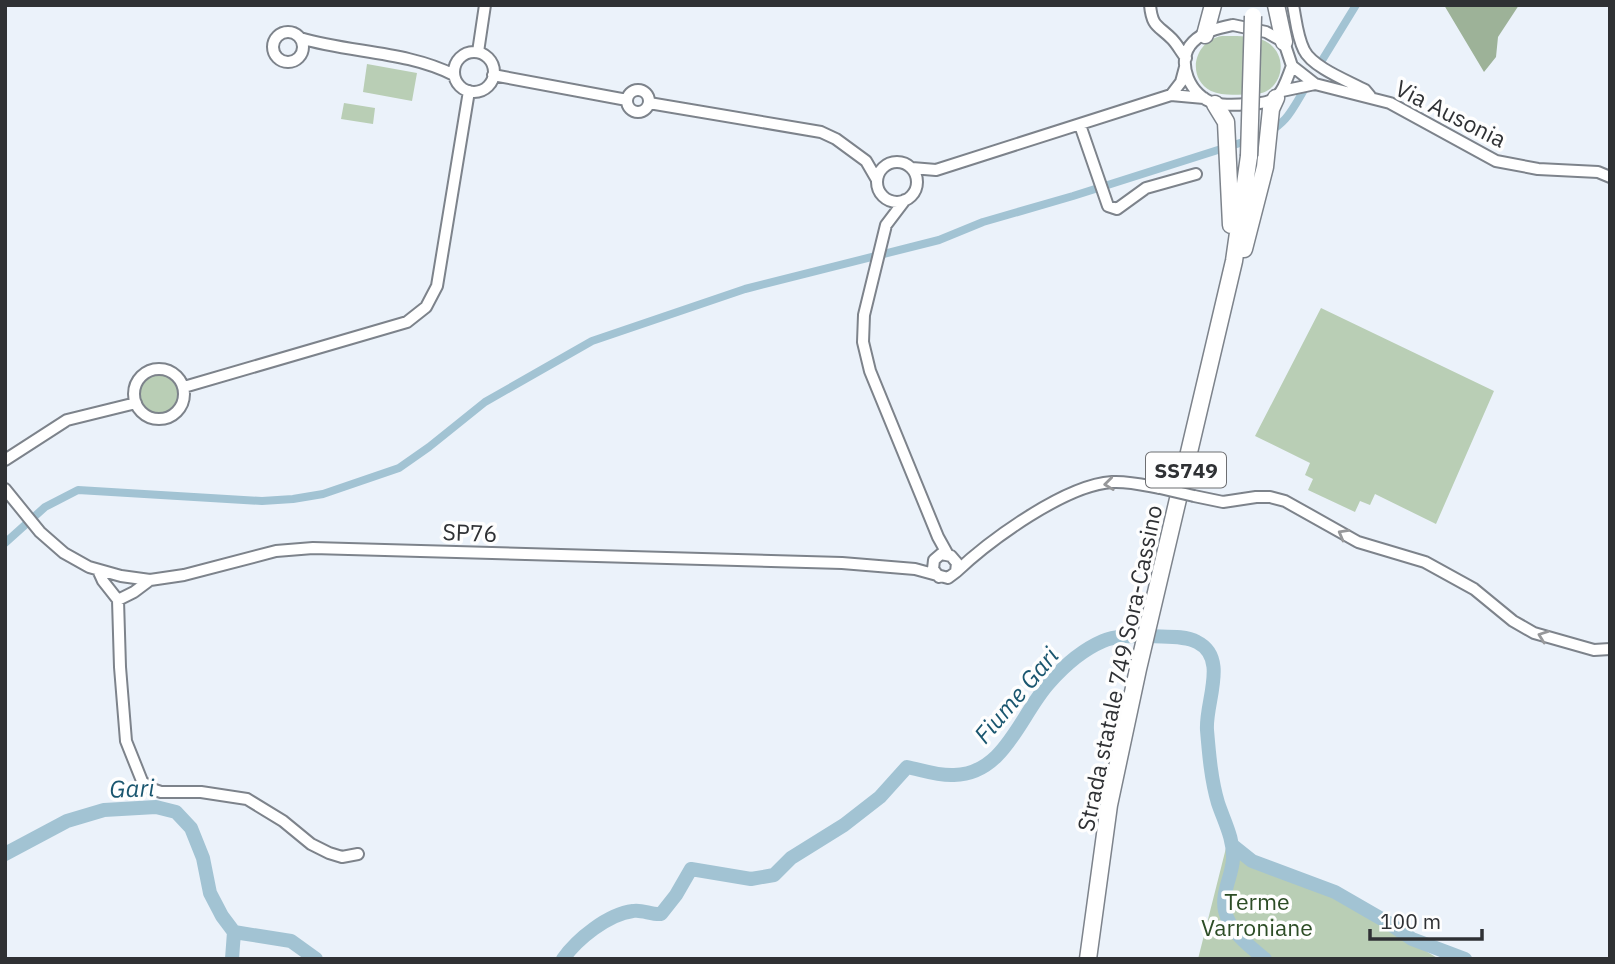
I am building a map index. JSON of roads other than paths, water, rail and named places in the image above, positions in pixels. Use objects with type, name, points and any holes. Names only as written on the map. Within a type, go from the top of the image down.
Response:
[{"type":"highway","points":[[1202,37],[1213,5]]},
{"type":"highway","points":[[1276,5],[1284,42]]},
{"type":"highway","name":"Strada statale 749 Sora-Cassino","points":[[1088,959],[1109,805],[1138,669],[1234,261],[1249,156],[1253,9]]},
{"type":"highway","points":[[1223,315],[1242,257],[1266,156],[1270,115],[1279,94]]},
{"type":"highway","points":[[1209,101],[1226,122],[1227,132],[1231,237],[1223,315]]},
{"type":"street","points":[[478,52],[485,5]]},
{"type":"street","points":[[1150,5],[1151,19],[1172,39],[1186,62],[1191,85],[1209,101]]},
{"type":"street","points":[[1293,5],[1304,52],[1311,60],[1365,90],[1372,98]]},
{"type":"street","points":[[866,161],[901,162],[912,167],[936,170],[1171,95],[1236,106],[1268,102],[1279,94],[1292,66],[1284,42],[1266,32],[1233,25],[1212,30],[1192,43],[1181,82],[1171,95]]},
{"type":"street","points":[[324,45],[302,51],[296,59],[287,61],[278,58],[274,49],[275,40],[282,33],[292,32],[300,38],[324,45],[398,51],[454,75]]},
{"type":"street","points":[[324,45],[326,33]]},
{"type":"street","points":[[1172,39],[1202,37]]},
{"type":"street","points":[[300,38],[302,51]]},
{"type":"street","points":[[478,52],[492,63],[493,75],[485,88],[469,91],[459,86],[454,75],[456,63],[465,54],[478,52]]},
{"type":"street","points":[[435,65],[456,63]]},
{"type":"street","name":"Via Ausonia","points":[[1292,66],[1315,84],[1372,98],[1405,110],[1496,161],[1538,169],[1598,172],[1610,177]]},
{"type":"street","points":[[493,75],[627,100],[631,109],[638,112],[645,110],[649,103],[821,132],[836,139],[866,161],[882,195],[886,225],[864,315],[863,342],[870,372],[938,537],[957,563],[956,572]]},
{"type":"street","name":"Via Ausonia","points":[[1279,94],[1315,84]]},
{"type":"street","points":[[184,387],[407,322],[426,307],[437,286],[469,91]]},
{"type":"street","points":[[1080,125],[1110,208],[1117,209],[1146,188],[1196,174]]},
{"type":"street","points":[[877,180],[881,170],[890,163]]},
{"type":"street","points":[[912,167],[917,178],[916,189]]},
{"type":"street","points":[[886,225],[905,200],[936,170]]},
{"type":"street","points":[[882,195],[893,201],[905,200]]},
{"type":"street","points":[[159,368],[175,373],[184,387],[182,404],[170,416],[154,419],[146,416],[136,403],[135,387],[138,379],[151,369],[159,368]]},
{"type":"street","points":[[5,460],[67,420],[136,403]]},
{"type":"street","points":[[938,537],[933,569],[939,577],[948,578],[972,558],[1059,499],[1083,488],[1110,482],[1133,482],[1223,502],[1270,497],[1285,501],[1358,542],[1425,562],[1474,589],[1513,621],[1534,634],[1594,650],[1610,649]]},
{"type":"street","name":"SP76","points":[[5,489],[40,532],[64,553],[98,570],[150,580],[184,575],[276,551],[313,548],[842,563],[915,569],[939,577]]},
{"type":"street","name":"SP76","points":[[915,569],[942,554],[972,558]]},
{"type":"street","points":[[98,570],[118,600],[126,741],[142,781],[149,788],[161,792],[201,792],[247,799],[283,821],[311,844],[329,853],[342,857],[358,854]]},
{"type":"street","points":[[118,600],[150,580]]},
{"type":"waterway","points":[[1321,62],[1356,5]]},
{"type":"waterway","points":[[5,543],[45,507],[78,490],[262,501],[293,499],[323,494],[399,468],[485,402],[592,341],[745,289],[939,240],[983,222],[1262,136],[1282,122],[1304,90]]},
{"type":"waterway","name":"Fiume Gari","points":[[563,959],[576,943],[613,917],[636,911],[661,914],[691,869],[751,879],[774,875],[791,858],[844,825],[880,797],[907,767],[954,775],[972,772],[986,765],[1010,741],[1039,696],[1073,659],[1108,639],[1138,636],[1186,638],[1207,649],[1212,659],[1213,682],[1207,719],[1212,776],[1233,852],[1224,897],[1225,911],[1236,932],[1265,959]]},
{"type":"waterway","name":"Gari","points":[[5,854],[67,821],[104,810],[156,807],[176,812],[191,828],[203,858],[210,893],[234,932]]},
{"type":"waterway","points":[[1232,845],[1252,861],[1335,892],[1412,939],[1465,959]]},
{"type":"waterway","name":"Fiume Gari","points":[[234,932],[291,941],[316,959]]},
{"type":"waterway","points":[[232,959],[234,932]]},
{"type":"park label","name":"Terme Varroniane","points":[[1257,914]]}]
